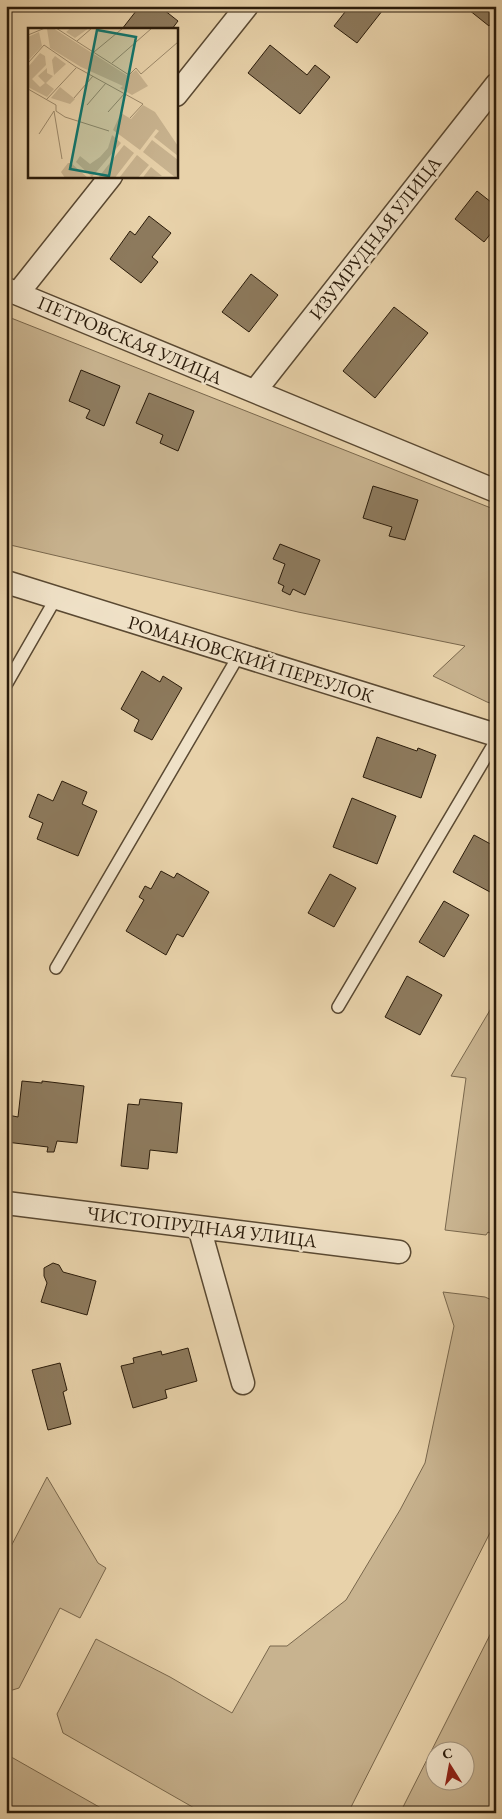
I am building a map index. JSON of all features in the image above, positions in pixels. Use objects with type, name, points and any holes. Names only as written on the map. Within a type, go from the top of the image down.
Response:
[{"type":"street","points":[[178,92],[247,6]]},
{"type":"street","name":"ИЗУМРУДНАЯ УЛИЦА","points":[[255,392],[496,85]]},
{"type":"street","points":[[12,291],[109,178]]},
{"type":"street","name":"ПЕТРОВСКАЯ УЛИЦА","points":[[12,291],[496,491]]},
{"type":"street","name":"РОМАНОВСКИЙ ПЕРЕУЛОК","points":[[6,582],[496,734]]},
{"type":"street","name":"ЧИСТОПРУДНАЯ УЛИЦА","points":[[6,1202],[399,1252]]},
{"type":"street","points":[[199,1227],[243,1383]]},
{"type":"lane","points":[[6,685],[56,598]]},
{"type":"lane","points":[[56,968],[239,655]]},
{"type":"lane","points":[[338,1007],[496,740]]},
{"type":"shaded area","points":[[6,316],[496,510],[496,705],[433,676],[465,646],[298,612],[6,544]]},
{"type":"shaded area","points":[[496,1000],[496,1236],[488,1232],[486,1235],[445,1230],[466,1078],[451,1076]]},
{"type":"shaded area","points":[[443,1292],[485,1297],[496,1302],[496,1521],[348,1813],[203,1813],[63,1733],[57,1714],[96,1639],[170,1677],[232,1713],[270,1646],[287,1646],[346,1600],[400,1510],[425,1463],[454,1326]]},
{"type":"shaded area","points":[[47,1477],[98,1563],[106,1568],[80,1618],[60,1608],[19,1688],[6,1692],[6,1556]]},
{"type":"shaded area","points":[[496,1623],[496,1813],[400,1813],[424,1766],[424,1792],[474,1792],[474,1742],[436,1742]]},
{"type":"shaded area","points":[[6,1754],[108,1812],[109,1813],[6,1813]]},
{"type":"building","points":[[140,6],[159,6],[178,21],[173,28],[123,28]]},
{"type":"building","points":[[337,6],[386,6],[357,43],[334,26],[345,12]]},
{"type":"building","points":[[464,6],[496,6],[496,17],[489,26]]},
{"type":"building","points":[[270,45],[307,75],[315,65],[330,77],[300,114],[248,73]]},
{"type":"building","points":[[477,191],[496,206],[496,227],[484,242],[455,219]]},
{"type":"building","points":[[149,216],[171,233],[152,257],[158,262],[141,283],[110,259],[130,231],[135,235]]},
{"type":"building","points":[[251,274],[278,295],[249,332],[222,312]]},
{"type":"building","points":[[394,307],[428,333],[375,398],[343,371]]},
{"type":"building","points":[[81,370],[120,386],[104,426],[86,418],[90,410],[69,401]]},
{"type":"building","points":[[149,393],[194,411],[178,451],[160,443],[163,435],[136,423]]},
{"type":"building","points":[[373,486],[418,500],[405,540],[389,536],[392,527],[363,518]]},
{"type":"building","points":[[280,544],[320,560],[305,595],[293,589],[290,595],[282,591],[284,586],[278,583],[285,564],[273,559]]},
{"type":"building","points":[[142,671],[160,682],[163,676],[182,688],[152,740],[134,731],[139,720],[121,709]]},
{"type":"building","points":[[377,737],[417,751],[418,748],[436,755],[421,798],[363,777]]},
{"type":"building","points":[[62,781],[87,792],[82,804],[97,811],[78,856],[37,839],[43,823],[29,817],[38,794],[53,801]]},
{"type":"building","points":[[352,798],[396,816],[377,864],[333,847]]},
{"type":"building","points":[[474,835],[496,847],[496,882],[490,892],[453,872]]},
{"type":"building","points":[[161,871],[174,878],[177,873],[209,892],[183,937],[177,934],[166,955],[126,931],[144,900],[139,897],[145,886],[151,889]]},
{"type":"building","points":[[330,874],[356,888],[334,927],[308,913]]},
{"type":"building","points":[[444,901],[469,915],[444,957],[419,942]]},
{"type":"building","points":[[407,976],[442,995],[420,1035],[385,1017]]},
{"type":"building","points":[[22,1081],[42,1083],[42,1081],[84,1086],[77,1143],[57,1141],[54,1152],[47,1152],[48,1147],[6,1142],[8,1115],[18,1117]]},
{"type":"building","points":[[140,1099],[182,1103],[177,1153],[150,1150],[148,1169],[121,1166],[128,1104],[139,1105]]},
{"type":"building","points":[[53,1263],[59,1265],[63,1272],[96,1281],[87,1315],[41,1302],[47,1283],[44,1276],[44,1268]]},
{"type":"building","points":[[188,1348],[197,1381],[165,1390],[167,1398],[133,1408],[121,1366],[134,1363],[133,1358],[161,1351],[162,1355]]},
{"type":"building","points":[[60,1363],[67,1390],[63,1392],[71,1424],[48,1430],[32,1370]]}]
